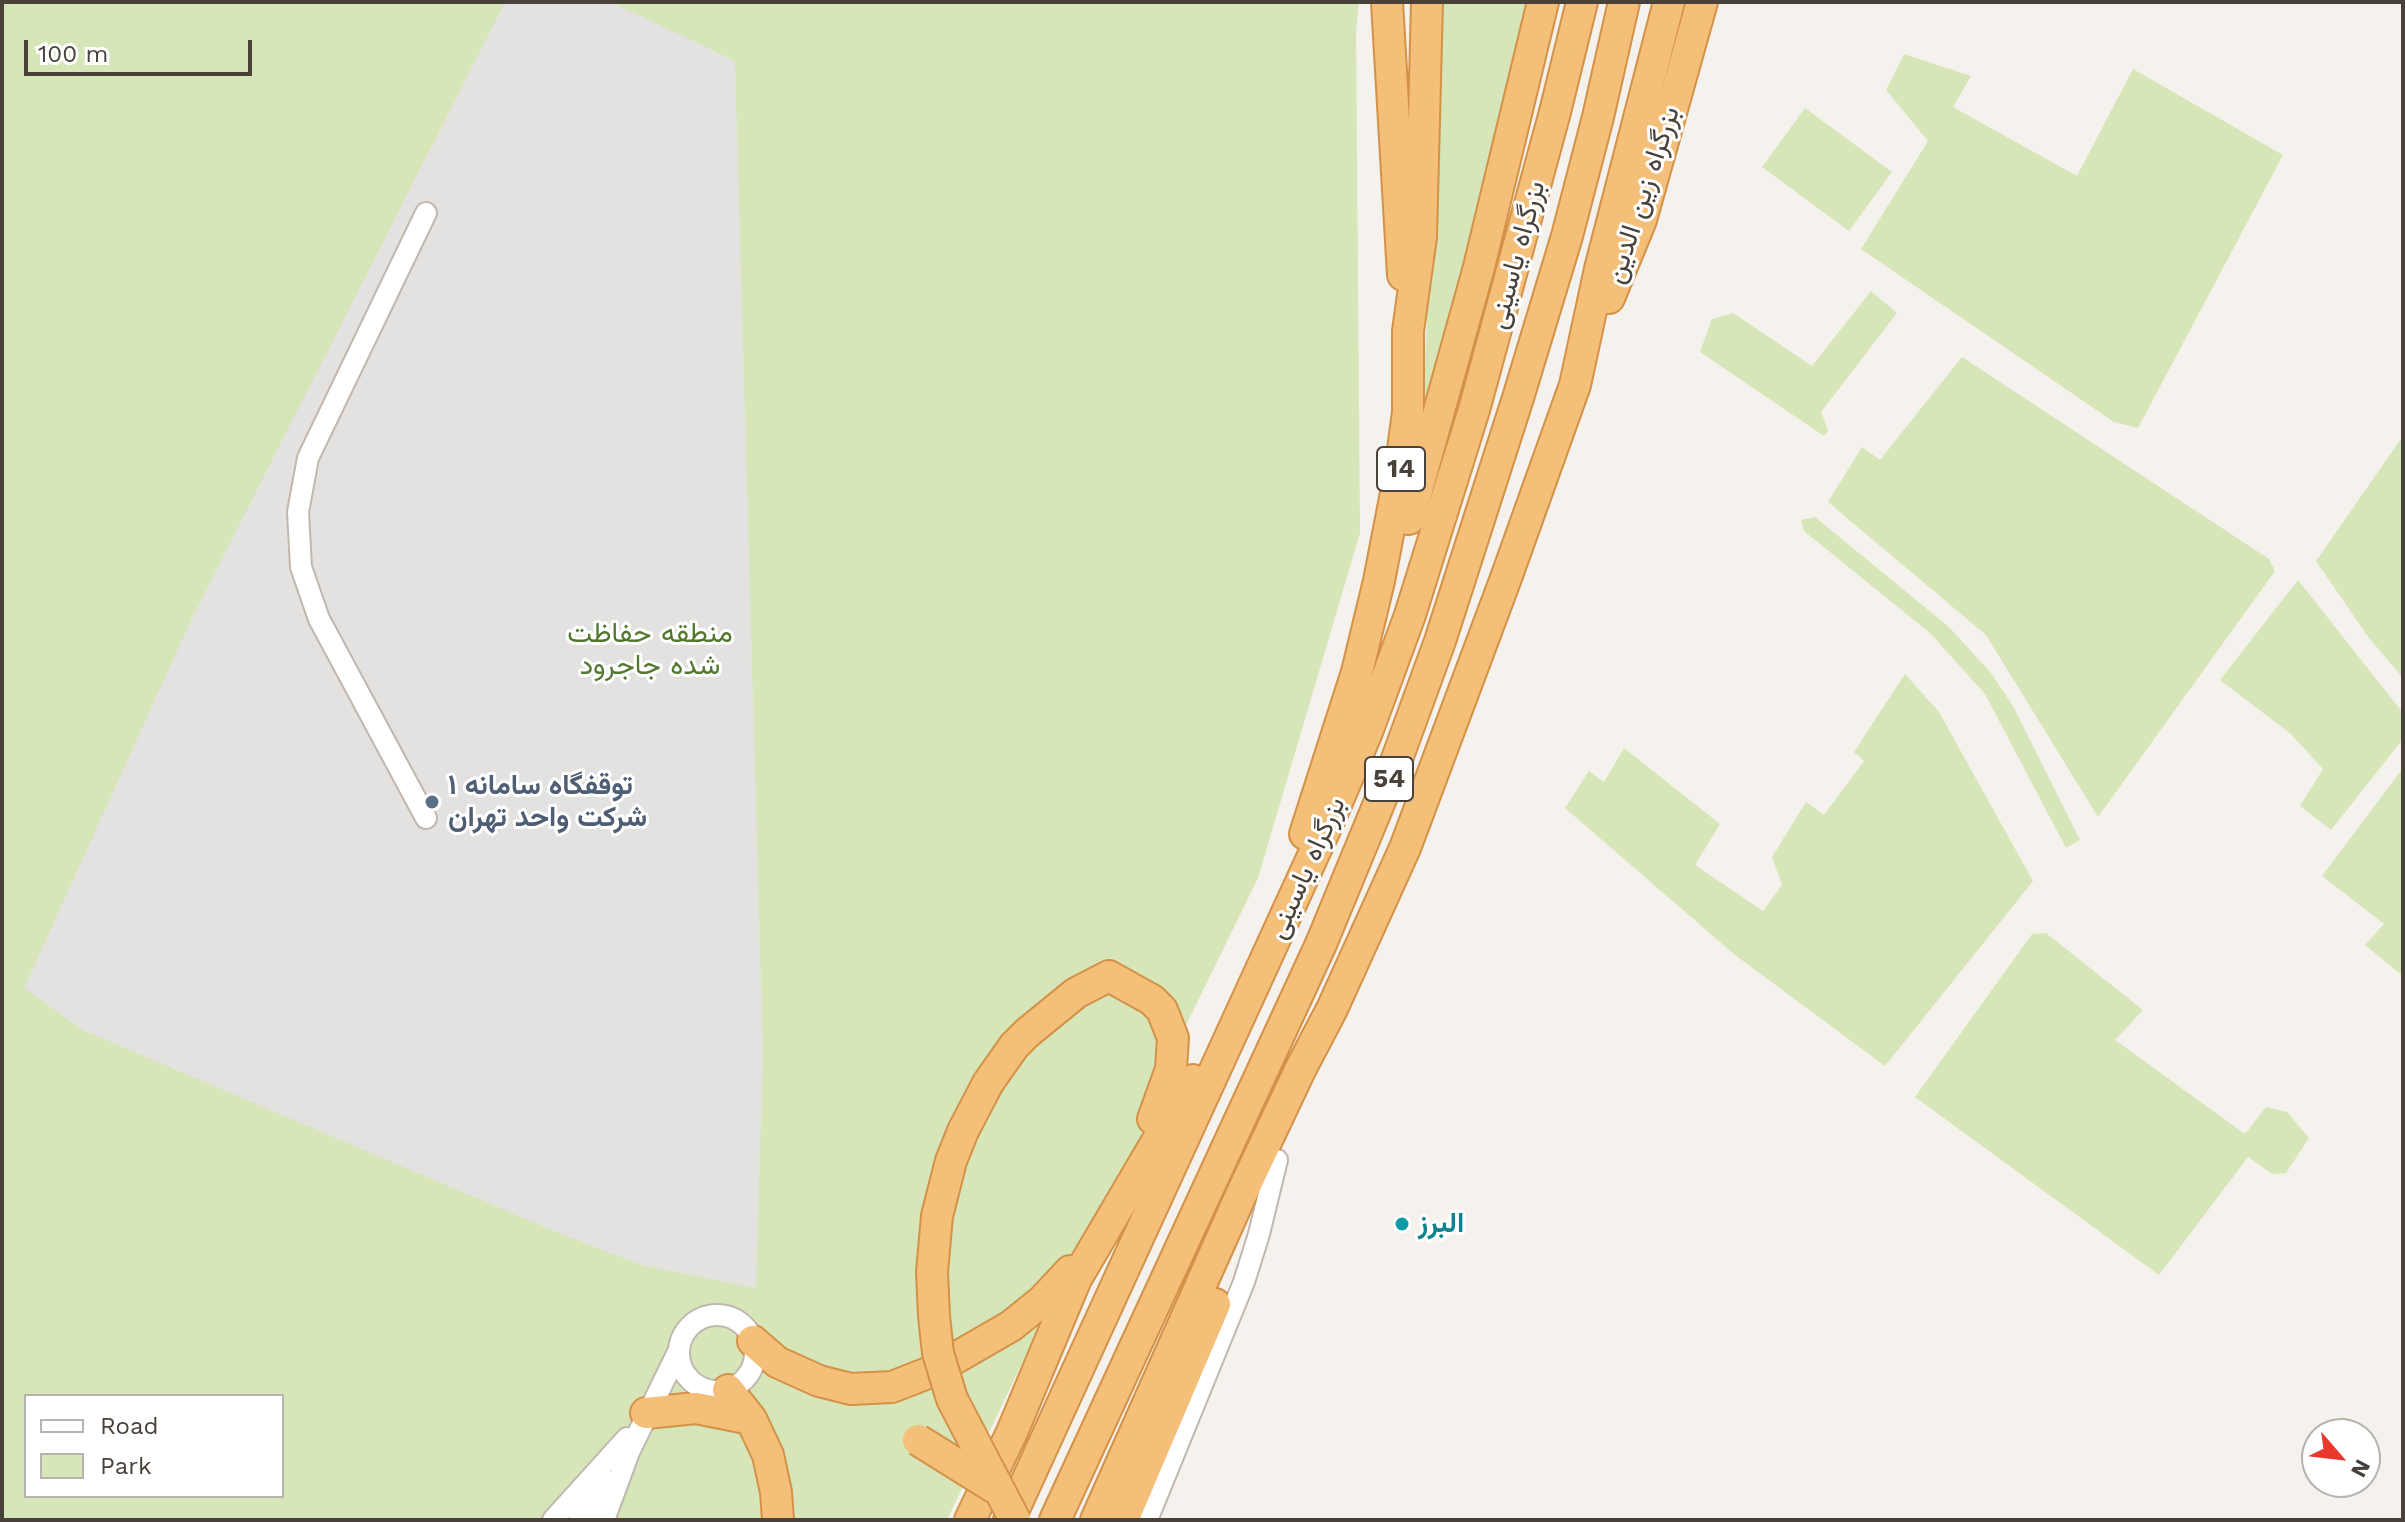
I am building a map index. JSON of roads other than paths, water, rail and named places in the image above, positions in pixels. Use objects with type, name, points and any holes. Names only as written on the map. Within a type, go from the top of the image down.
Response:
[{"type":"highway","points":[[1387,2],[1408,331]]},
{"type":"highway","name":"14","points":[[1283,922],[1302,845],[1357,672],[1400,472],[1408,412],[1408,331],[1421,237],[1427,2]]},
{"type":"highway","points":[[1357,672],[1389,583],[1437,424],[1479,267],[1543,2]]},
{"type":"highway","name":"بزرگراه یاسینی","points":[[1004,1506],[1270,951],[1367,732],[1410,615],[1478,396],[1582,2]]},
{"type":"highway","name":"بزرگراه یاسینی","points":[[1055,1520],[1321,944],[1394,767],[1450,612],[1532,354],[1567,236],[1624,2]]},
{"type":"highway","points":[[1096,1520],[1241,1195],[1332,1009],[1405,848],[1575,385],[1600,269],[1669,2]]},
{"type":"highway","name":"بزرگراه زین الدین","points":[[1575,385],[1641,220],[1702,2]]},
{"type":"highway","points":[[953,1520],[998,1423],[1095,1243],[1270,951]]},
{"type":"highway","points":[[1015,1520],[1004,1506],[944,1376],[938,1353],[932,1272],[937,1216],[947,1175],[963,1131],[988,1083],[1014,1046],[1076,993],[1107,977],[1152,1000],[1162,1010],[1173,1038],[1171,1069],[1126,1192]]},
{"type":"highway","points":[[1123,1520],[1312,1076],[1332,1009]]},
{"type":"highway","points":[[753,1341],[777,1362],[819,1381],[865,1390],[903,1385],[946,1364],[1022,1318],[1053,1290],[1095,1243]]},
{"type":"highway","points":[[970,1520],[1012,1432],[1069,1294]]},
{"type":"highway","points":[[728,1390],[751,1419],[768,1455],[778,1520]]},
{"type":"highway","points":[[646,1413],[696,1408],[751,1419]]},
{"type":"highway","points":[[918,1440],[1004,1506]]},
{"type":"street","points":[[426,213],[308,458],[298,512],[301,567],[319,619],[426,818]]},
{"type":"street","points":[[1147,1520],[1244,1282],[1277,1160]]},
{"type":"street","points":[[604,1520],[619,1475],[687,1329],[707,1316],[731,1317],[747,1329],[755,1353],[748,1376],[728,1390],[716,1392],[694,1384],[680,1364],[678,1352]]},
{"type":"street","points":[[553,1520],[612,1457],[646,1413]]},
{"type":"street","points":[[579,1520],[619,1475]]},
{"type":"place","name":"توقفگاه سامانه ۱ شرکت واحد تهران","points":[[432,802]]},
{"type":"place","name":"البرز","points":[[1402,1224]]},
{"type":"park label","name":"منطقه حفاظت شده جاجرود","points":[[650,650]]}]
